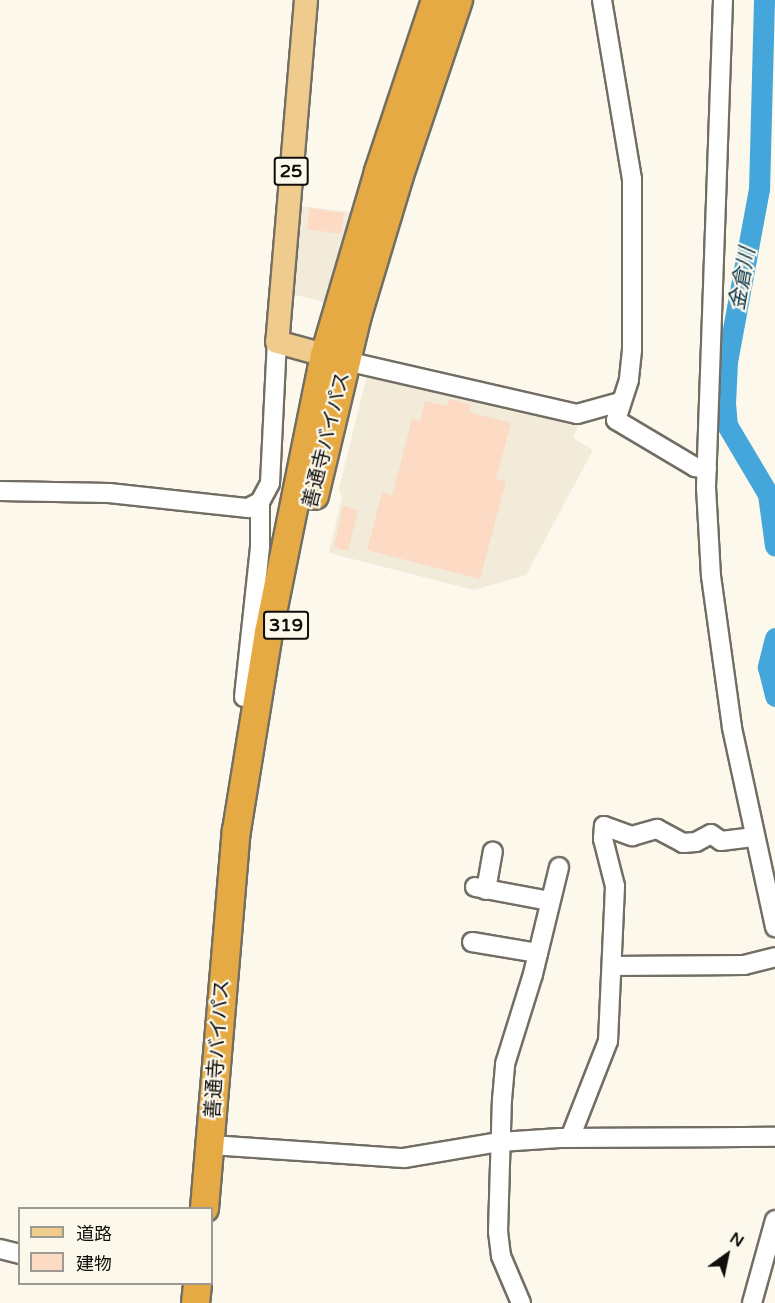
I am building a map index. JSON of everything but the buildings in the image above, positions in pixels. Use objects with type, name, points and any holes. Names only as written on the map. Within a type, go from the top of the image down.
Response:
[{"type":"highway","name":"善通寺バイパス","points":[[204,1207],[230,890],[268,632],[378,171],[435,0]]},
{"type":"highway","name":"善通寺バイパス","points":[[335,358],[458,0]]},
{"type":"highway","points":[[195,1303],[197,1285]]},
{"type":"main road","name":"25","points":[[277,342],[306,0]]},
{"type":"main road","points":[[277,342],[335,358]]},
{"type":"street","points":[[602,0],[633,179],[632,350],[629,380],[616,420],[623,427],[695,467],[707,469]]},
{"type":"street","points":[[723,0],[707,469],[711,576],[732,728],[775,927]]},
{"type":"street","points":[[244,697],[260,547],[260,502],[270,483],[277,342]]},
{"type":"street","points":[[335,358],[576,414],[620,402]]},
{"type":"street","points":[[0,490],[109,493],[243,509],[260,502]]},
{"type":"street","points":[[570,1138],[608,1041],[615,886],[603,839],[604,826],[632,836],[657,829],[683,843],[696,842],[711,834],[721,841],[755,837]]},
{"type":"street","points":[[493,852],[481,889],[549,901]]},
{"type":"street","points":[[521,1303],[501,1256],[500,1142],[505,1065],[538,953],[559,867]]},
{"type":"street","points":[[472,942],[538,953]]},
{"type":"street","points":[[612,966],[744,965],[775,957]]},
{"type":"street","points":[[211,1145],[404,1158],[500,1142],[570,1138],[775,1137]]},
{"type":"street","points":[[752,1303],[775,1220]]},
{"type":"street","points":[[0,1249],[18,1254]]},
{"type":"shaded area","points":[[299,206],[350,212],[324,302],[292,294]]},
{"type":"shaded area","points":[[367,375],[415,387],[423,381],[580,422],[573,438],[593,450],[526,575],[474,590],[329,553],[342,497],[339,489]]},
{"type":"waterway","name":"金倉川","points":[[764,0],[759,189],[727,362],[725,403],[727,425],[768,494],[775,546]]},
{"type":"waterway","name":"金倉川","points":[[775,638],[768,667],[775,696]]}]
